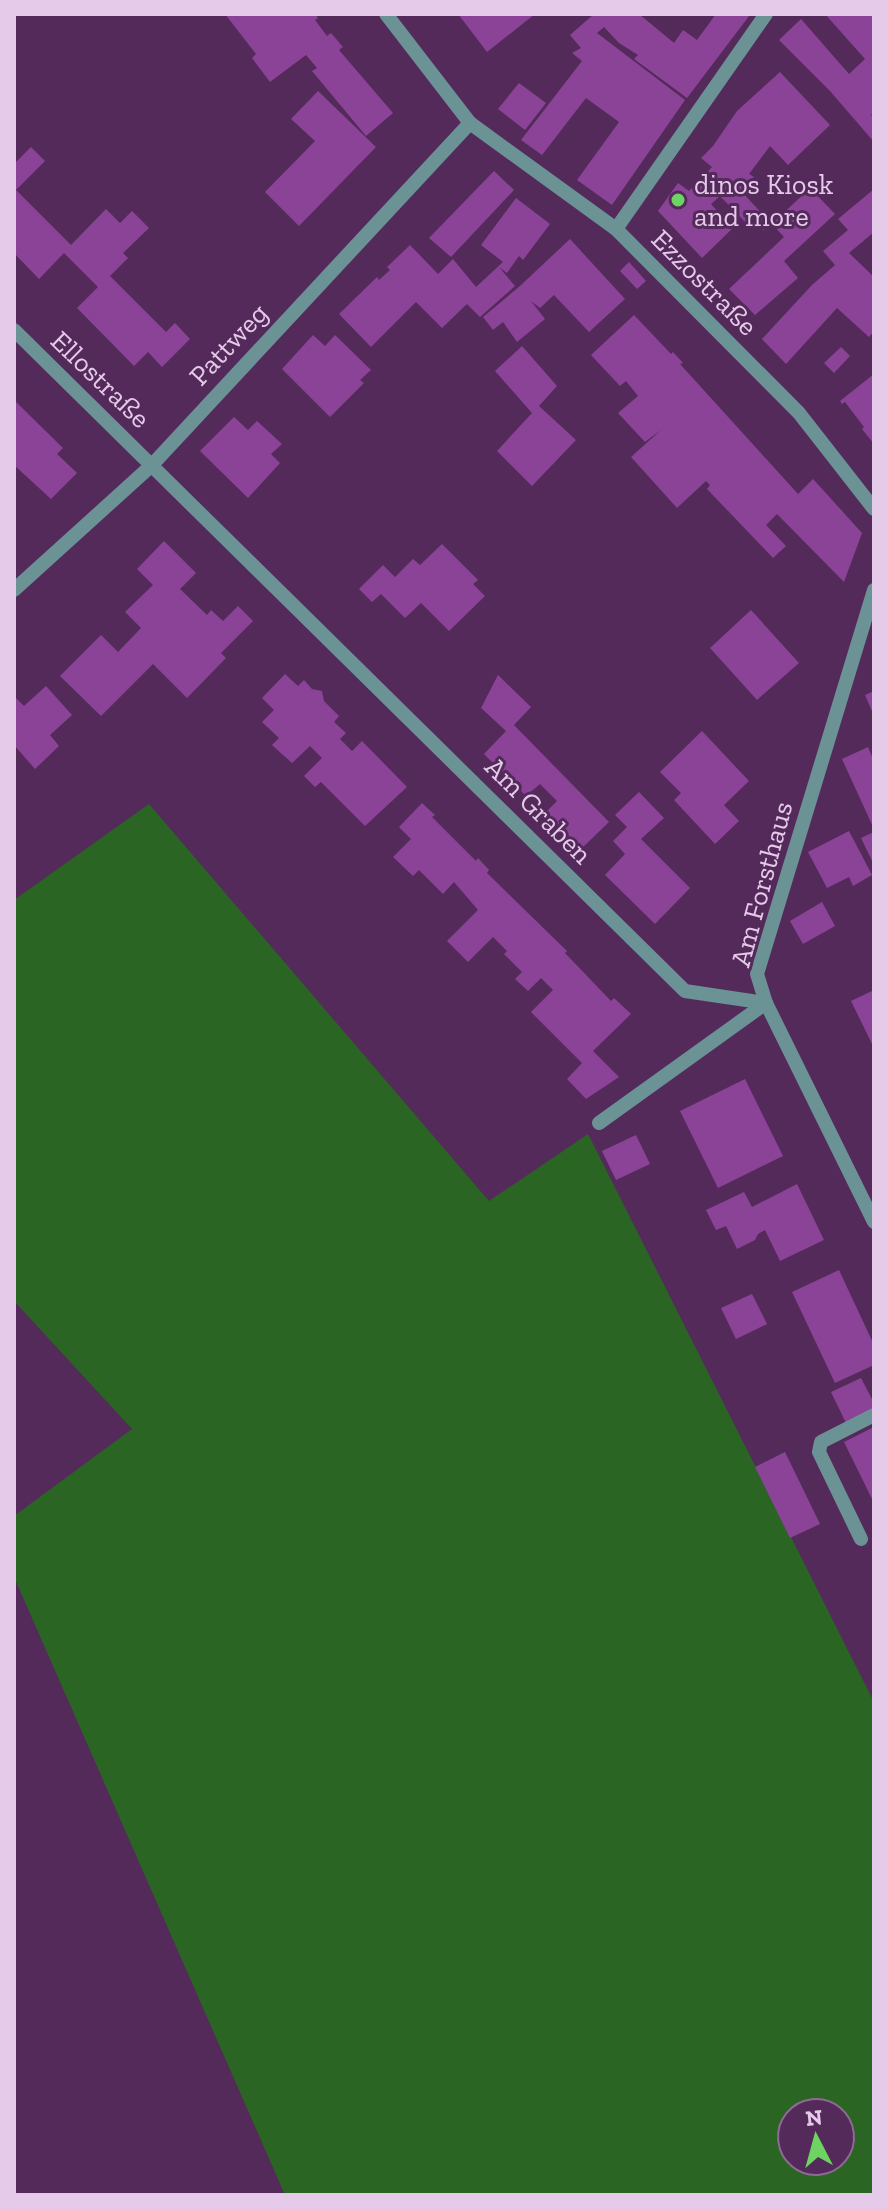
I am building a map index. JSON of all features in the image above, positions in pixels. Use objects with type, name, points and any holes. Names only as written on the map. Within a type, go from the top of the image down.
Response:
[{"type":"street","name":"Ezzostraße","points":[[386,14],[470,123],[616,229],[799,413],[874,509]]},
{"type":"street","points":[[616,229],[766,14]]},
{"type":"street","name":"Pattweg","points":[[14,590],[152,465],[470,123]]},
{"type":"street","name":"Ellostraße","points":[[14,330],[152,465]]},
{"type":"street","name":"Am Graben","points":[[152,465],[685,991],[766,1003]]},
{"type":"street","name":"Am Forsthaus","points":[[874,590],[757,974],[766,1003],[874,1222]]},
{"type":"street","points":[[599,1123],[766,1003]]},
{"type":"street","points":[[861,1539],[819,1452],[821,1442],[874,1415]]},
{"type":"green space","points":[[149,804],[489,1201],[588,1134],[874,1702],[874,2195],[285,2195],[14,1577],[14,1516],[132,1429],[14,1301],[14,900]]},
{"type":"building","points":[[225,14],[315,14],[318,18],[315,20],[327,36],[331,33],[343,47],[339,50],[393,113],[366,136],[312,71],[317,68],[306,55],[270,82],[252,58],[256,54]]},
{"type":"building","points":[[458,14],[535,14],[487,52]]},
{"type":"building","points":[[594,14],[639,14],[674,43],[683,30],[697,40],[716,14],[749,16],[687,98],[634,59],[638,55],[619,43],[604,27],[597,33],[685,100],[612,205],[577,180],[619,122],[586,98],[542,155],[521,140],[582,61],[572,53],[581,48],[570,35]]},
{"type":"building","points":[[825,14],[874,14],[874,112],[871,115],[874,118],[874,142],[830,91],[779,40],[801,19],[849,74],[865,59]]},
{"type":"building","points":[[780,72],[830,125],[788,165],[770,146],[749,174],[754,177],[742,192],[770,225],[763,230],[753,218],[746,223],[720,196],[711,204],[733,228],[702,258],[658,211],[678,183],[689,191],[712,167],[701,158],[737,111]]},
{"type":"building","points":[[519,83],[546,103],[525,130],[498,109]]},
{"type":"building","points":[[318,91],[376,147],[299,226],[265,192],[315,141],[291,119]]},
{"type":"building","points":[[31,147],[45,161],[16,190],[71,245],[106,209],[120,223],[132,211],[149,228],[123,253],[128,258],[110,276],[166,332],[175,323],[190,339],[162,367],[148,352],[134,366],[77,308],[98,287],[64,253],[39,279],[14,253],[14,164]]},
{"type":"building","points":[[494,171],[514,190],[451,257],[429,238]]},
{"type":"building","points":[[810,188],[835,214],[784,261],[798,278],[755,315],[729,289],[784,237],[772,224]]},
{"type":"building","points":[[874,189],[874,232],[849,253],[874,277],[874,331],[869,337],[837,308],[786,364],[762,339],[835,265],[823,251],[848,230],[838,219]]},
{"type":"building","points":[[516,198],[550,224],[523,260],[519,256],[507,273],[499,267],[515,286],[480,317],[467,304],[442,328],[416,302],[371,347],[339,314],[377,277],[379,280],[390,270],[387,267],[410,245],[438,274],[453,259],[476,287],[503,262],[481,245]]},
{"type":"building","points":[[570,239],[625,299],[589,332],[554,295],[540,308],[531,301],[545,319],[517,342],[503,322],[493,330],[483,317]]},
{"type":"building","points":[[629,262],[646,281],[637,289],[620,271]]},
{"type":"building","points":[[634,315],[671,354],[673,352],[683,363],[680,364],[798,494],[813,479],[862,533],[844,582],[777,514],[766,525],[786,546],[773,558],[707,489],[710,485],[706,481],[677,508],[631,457],[661,430],[645,442],[618,413],[638,396],[626,381],[620,386],[591,355]]},
{"type":"building","points":[[313,335],[325,346],[335,335],[371,370],[360,380],[364,383],[330,417],[282,369]]},
{"type":"building","points":[[522,346],[557,386],[539,406],[576,440],[532,486],[497,451],[532,413],[495,371]]},
{"type":"building","points":[[841,347],[850,356],[834,373],[824,363]]},
{"type":"building","points":[[874,374],[874,444],[845,402],[842,404],[840,401]]},
{"type":"building","points":[[14,400],[63,448],[57,454],[77,473],[51,499],[14,465]]},
{"type":"building","points":[[234,417],[248,430],[257,421],[282,444],[271,454],[280,463],[248,498],[200,451]]},
{"type":"building","points":[[164,541],[196,573],[180,589],[207,615],[211,610],[223,621],[238,606],[253,621],[221,653],[226,658],[187,698],[153,664],[101,716],[60,676],[101,635],[118,652],[141,628],[125,612],[153,585],[137,569]]},
{"type":"building","points":[[442,544],[478,580],[473,584],[485,596],[449,631],[421,603],[405,618],[381,594],[372,602],[359,589],[383,565],[395,577],[413,559],[420,565]]},
{"type":"building","points":[[751,610],[799,663],[757,700],[710,648]]},
{"type":"building","points":[[285,674],[298,686],[304,680],[312,689],[322,691],[324,701],[339,716],[334,722],[346,733],[340,739],[352,751],[362,741],[407,787],[365,826],[321,782],[315,787],[304,776],[322,758],[310,746],[292,763],[272,745],[279,738],[262,722],[274,710],[262,698]]},
{"type":"building","points":[[498,675],[531,707],[514,725],[609,822],[580,850],[544,814],[557,801],[540,784],[526,796],[484,754],[506,731],[481,708]]},
{"type":"building","points":[[46,686],[72,715],[50,735],[59,746],[35,769],[14,745],[14,696],[24,706]]},
{"type":"building","points":[[874,691],[874,716],[865,695]]},
{"type":"building","points":[[702,731],[749,781],[724,805],[739,821],[715,844],[674,800],[681,793],[660,772]]},
{"type":"building","points":[[868,747],[874,761],[874,829],[842,759]]},
{"type":"building","points":[[639,792],[664,818],[641,839],[690,888],[655,924],[605,875],[625,854],[613,841],[627,827],[615,815]]},
{"type":"building","points":[[422,803],[435,815],[432,817],[476,861],[478,858],[489,870],[487,873],[567,951],[565,953],[611,1001],[614,998],[631,1014],[593,1051],[619,1077],[586,1099],[567,1079],[582,1063],[531,1012],[553,990],[541,978],[528,991],[515,979],[522,972],[493,937],[468,962],[447,941],[478,910],[454,882],[443,894],[419,870],[413,876],[393,857],[411,839],[399,827]]},
{"type":"building","points":[[849,831],[872,875],[853,886],[849,877],[827,888],[808,852]]},
{"type":"building","points":[[874,832],[874,865],[861,838]]},
{"type":"building","points":[[822,902],[835,926],[803,944],[790,921]]},
{"type":"building","points":[[874,990],[874,1048],[851,1001]]},
{"type":"building","points":[[745,1079],[783,1156],[718,1188],[680,1111]]},
{"type":"building","points":[[636,1135],[650,1164],[616,1180],[602,1151]]},
{"type":"building","points":[[797,1184],[824,1240],[780,1261],[765,1230],[755,1240],[737,1249],[726,1226],[716,1230],[706,1210],[744,1192],[752,1207]]},
{"type":"building","points":[[839,1270],[874,1345],[874,1365],[835,1383],[792,1292]]},
{"type":"building","points":[[752,1294],[767,1324],[736,1339],[721,1308]]},
{"type":"building","points":[[861,1378],[874,1409],[846,1423],[831,1392]]},
{"type":"building","points":[[874,1427],[874,1503],[844,1442]]},
{"type":"building","points":[[785,1452],[820,1524],[790,1538],[755,1467]]},
{"type":"place","name":"dinos Kiosk and more","points":[[678,200]]}]
